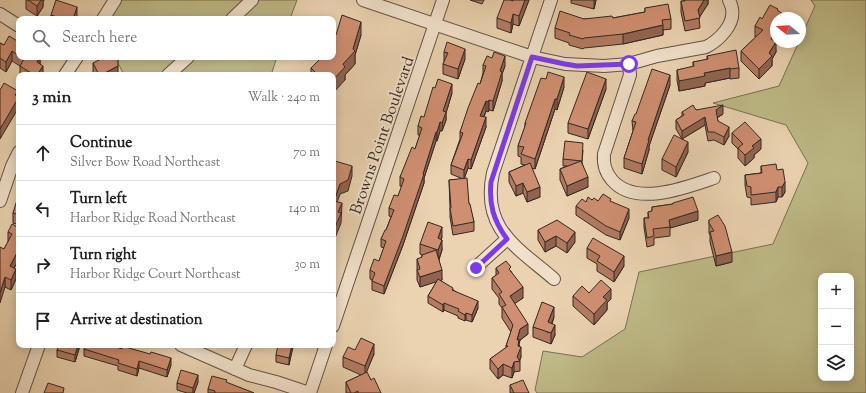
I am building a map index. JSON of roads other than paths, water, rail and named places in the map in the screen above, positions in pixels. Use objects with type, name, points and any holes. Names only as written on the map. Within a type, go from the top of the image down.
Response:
[{"type":"street","points":[[104,16],[115,0]]},
{"type":"street","points":[[235,16],[252,0]]},
{"type":"street","points":[[363,0],[435,23],[532,57],[577,66],[629,64],[657,56],[711,45],[729,26],[733,13],[729,0]]},
{"type":"street","name":"Browns Point Boulevard","points":[[336,317],[443,0]]},
{"type":"street","points":[[551,0],[491,182],[490,195],[495,220],[507,239],[554,279]]},
{"type":"street","points":[[0,14],[16,24]]},
{"type":"street","points":[[66,72],[71,60]]},
{"type":"street","points":[[171,72],[185,60]]},
{"type":"street","points":[[629,64],[630,75],[604,154],[604,167],[609,176],[621,188],[641,194],[677,190],[714,178]]},
{"type":"street","points":[[0,201],[16,158]]},
{"type":"street","points":[[476,268],[507,239]]},
{"type":"street","points":[[22,393],[38,348]]},
{"type":"street","points":[[188,348],[249,375],[309,393],[325,348]]},
{"type":"street","points":[[235,369],[245,348]]}]
